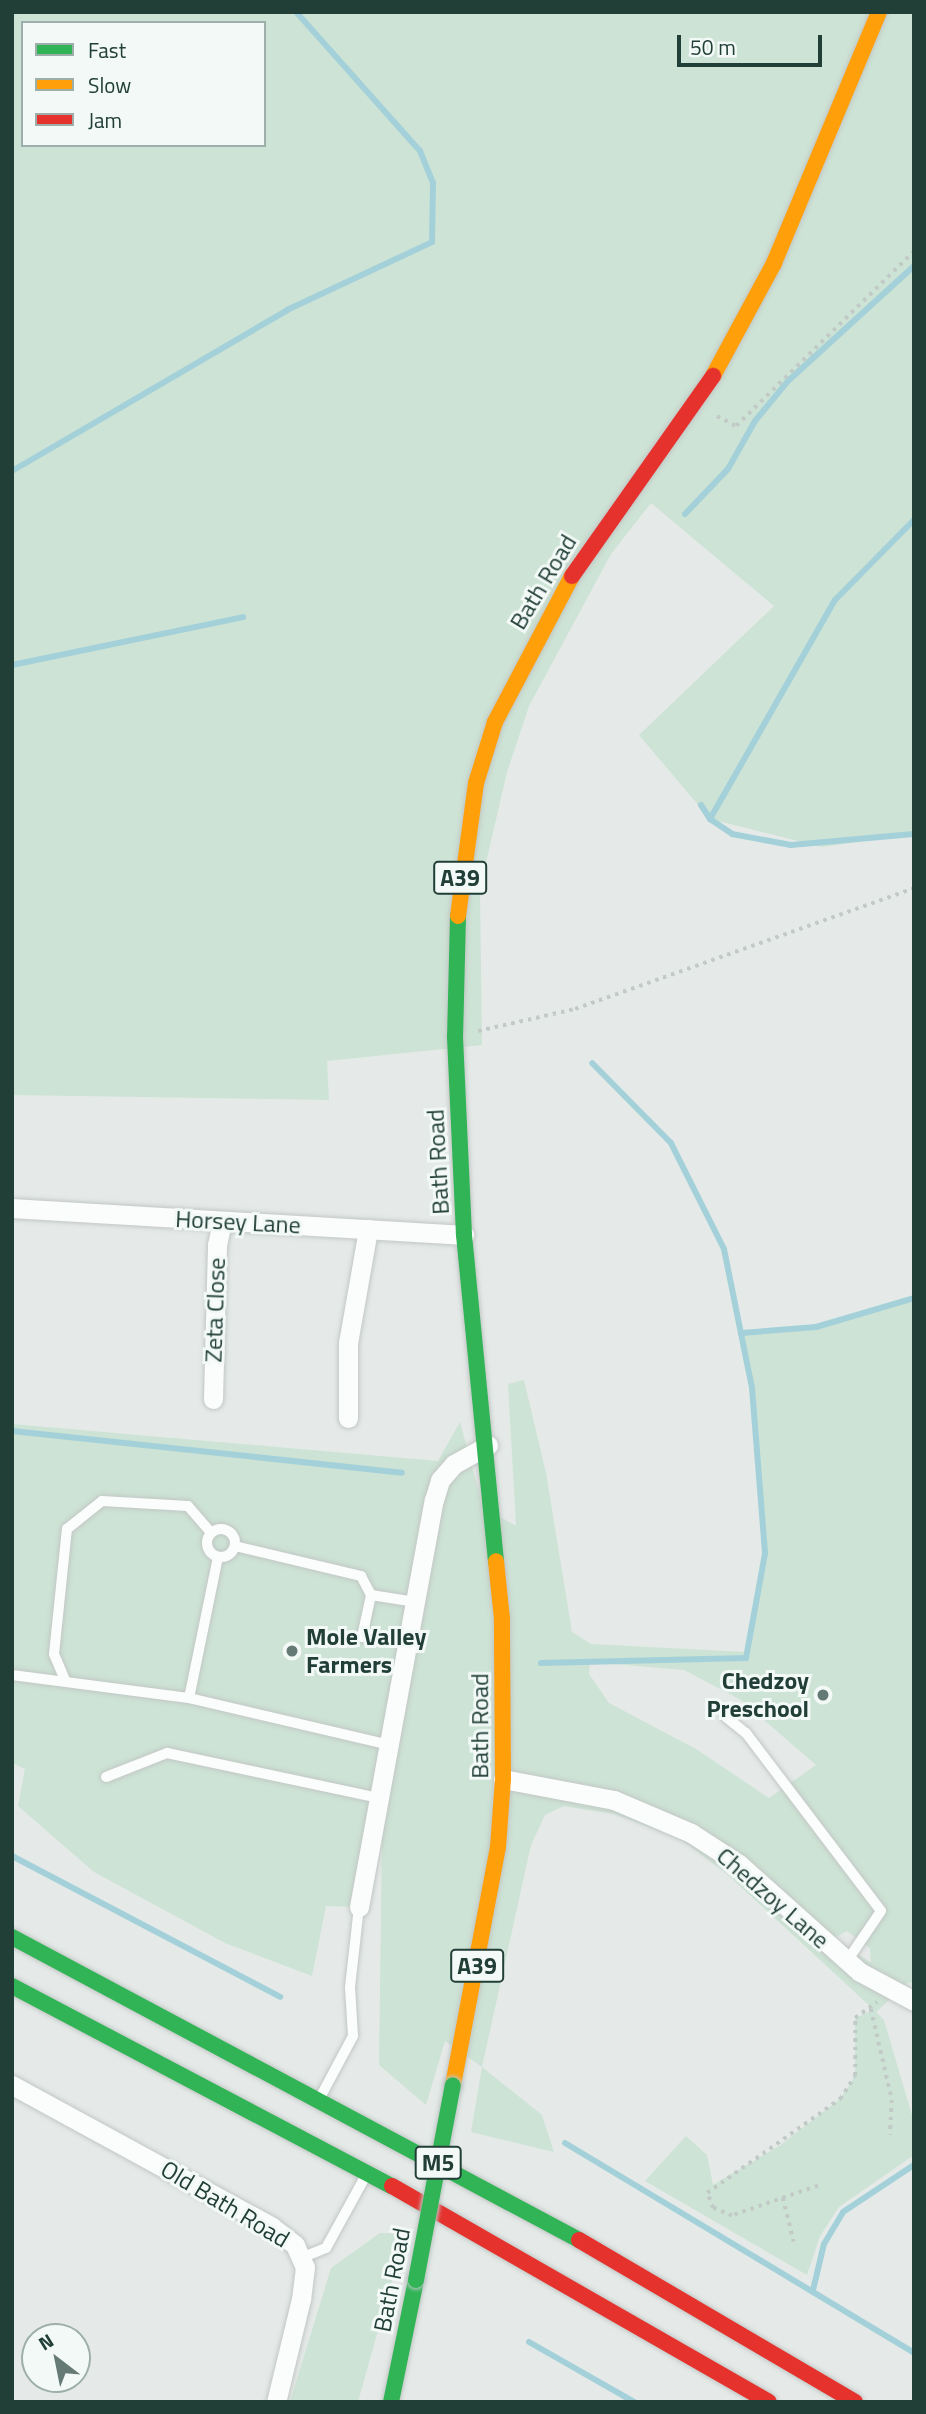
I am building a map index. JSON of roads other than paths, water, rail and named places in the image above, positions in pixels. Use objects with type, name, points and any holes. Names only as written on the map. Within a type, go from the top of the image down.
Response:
[{"type":"main road","name":"Bath Road","points":[[391,2402],[498,1847],[503,1779],[502,1619],[488,1445],[464,1235],[455,1037],[463,847],[495,722],[525,656],[588,549],[697,404],[774,263],[878,12]]},
{"type":"main road","name":"M5","points":[[12,1937],[320,2098],[628,2267],[855,2402]]},
{"type":"main road","name":"M5","points":[[12,1986],[368,2173],[608,2306],[769,2402]]},
{"type":"street","name":"Horsey Lane","points":[[12,1208],[464,1235]]},
{"type":"street","name":"Zeta Close","points":[[212,1399],[217,1245],[222,1222]]},
{"type":"street","points":[[348,1418],[348,1343],[367,1300],[368,1229]]},
{"type":"street","points":[[359,1907],[440,1480],[454,1464],[488,1445]]},
{"type":"street","name":"Chedzoy Lane","points":[[503,1779],[614,1800],[691,1833],[739,1864],[847,1961],[886,1989],[914,2001]]},
{"type":"street","name":"Old Bath Road","points":[[12,2085],[272,2227],[295,2245],[305,2267],[302,2300],[276,2402]]},
{"type":"lane","points":[[65,1680],[54,1654],[67,1529],[102,1501],[188,1506],[211,1532]]},
{"type":"lane","points":[[211,1532],[225,1529],[231,1532],[235,1546],[232,1553],[218,1557]]},
{"type":"lane","points":[[211,1532],[207,1547],[218,1557]]},
{"type":"lane","points":[[235,1546],[361,1576],[372,1595],[362,1637]]},
{"type":"lane","points":[[189,1698],[218,1557]]},
{"type":"lane","points":[[372,1595],[415,1602]]},
{"type":"lane","points":[[12,1675],[189,1698],[389,1745]]},
{"type":"lane","points":[[726,1717],[746,1733],[881,1911],[847,1961]]},
{"type":"lane","points":[[106,1777],[167,1753],[378,1798]]},
{"type":"lane","points":[[320,2098],[353,2036],[350,1987],[359,1907]]},
{"type":"lane","points":[[301,2258],[326,2248],[368,2173]]},
{"type":"waterway","points":[[12,471],[287,310],[432,242],[433,183],[420,151],[296,12]]},
{"type":"waterway","points":[[685,514],[728,469],[755,421],[788,381],[914,266]]},
{"type":"waterway","points":[[701,805],[710,819],[835,600],[914,520]]},
{"type":"waterway","points":[[12,665],[243,617]]},
{"type":"waterway","points":[[710,819],[732,834],[791,845],[914,834]]},
{"type":"waterway","points":[[541,1663],[746,1658],[765,1553],[752,1388],[724,1249],[671,1143],[592,1063]]},
{"type":"waterway","points":[[741,1333],[816,1327],[914,1298]]},
{"type":"waterway","points":[[12,1431],[402,1473]]},
{"type":"waterway","points":[[12,1856],[280,1997]]},
{"type":"waterway","points":[[565,2143],[914,2353]]},
{"type":"waterway","points":[[813,2290],[824,2244],[843,2212],[914,2165]]},
{"type":"waterway","points":[[529,2342],[634,2402]]},
{"type":"place","name":"Mole Valley Farmers","points":[[292,1651]]},
{"type":"place","name":"Chedzoy Preschool","points":[[823,1695]]}]
